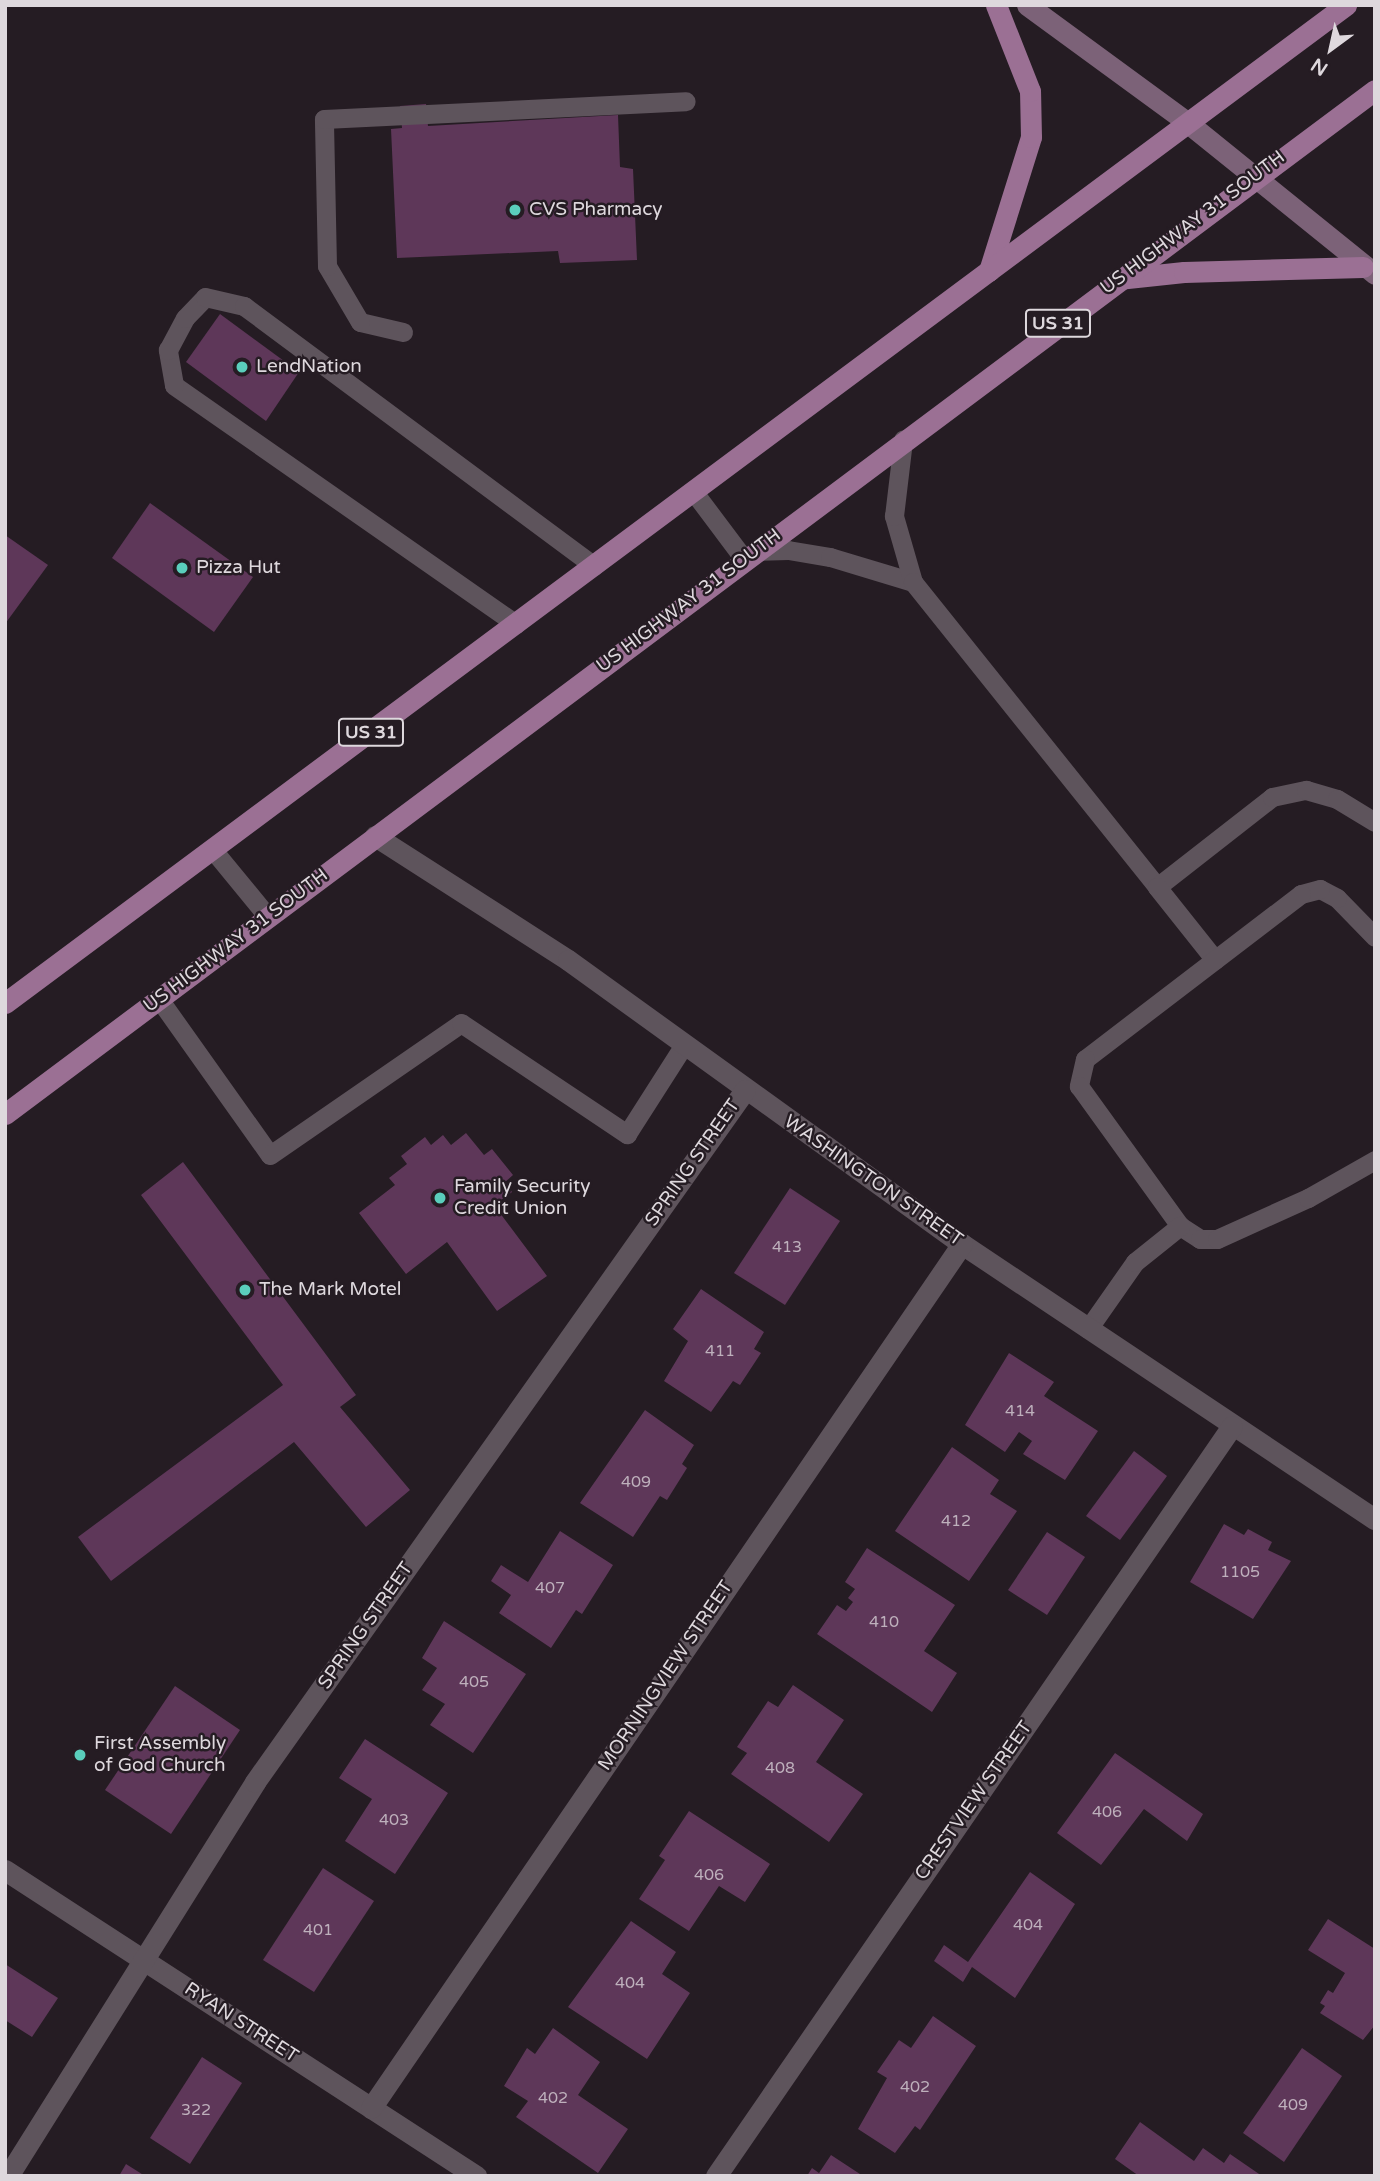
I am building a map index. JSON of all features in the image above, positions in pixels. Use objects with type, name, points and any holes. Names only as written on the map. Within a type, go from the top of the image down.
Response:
[{"type":"main road","points":[[989,271],[1031,137],[1030,91],[996,5]]},
{"type":"main road","points":[[1027,5],[1188,123],[1369,271]]},
{"type":"main road","name":"US 31","points":[[5,1003],[1346,5]]},
{"type":"main road","name":"US HIGHWAY 31 SOUTH","points":[[5,1114],[1252,178],[1375,90]]},
{"type":"main road","points":[[1116,280],[1184,272],[1369,271]]},
{"type":"street","name":"WASHINGTON STREET","points":[[375,836],[568,960],[962,1244],[1375,1519]]},
{"type":"street","name":"SPRING STREET","points":[[8,2176],[255,1782],[745,1090]]},
{"type":"street","name":"MORNINGVIEW STREET","points":[[370,2108],[962,1244]]},
{"type":"street","name":"CRESTVIEW STREET","points":[[716,2176],[1232,1426]]},
{"type":"street","name":"RYAN STREET","points":[[5,1870],[476,2176]]},
{"type":"lane","points":[[403,332],[360,322],[327,266],[324,119],[686,102]]},
{"type":"lane","points":[[516,624],[260,440],[174,385],[168,350],[185,318],[205,297],[244,306],[594,566]]},
{"type":"lane","points":[[903,440],[894,516],[913,582],[1215,960]]},
{"type":"lane","points":[[693,491],[750,555],[788,550],[830,557],[913,582]]},
{"type":"lane","points":[[1157,887],[1272,797],[1306,790],[1337,799],[1375,822]]},
{"type":"lane","points":[[213,850],[268,917]]},
{"type":"lane","points":[[1375,937],[1337,898],[1320,890],[1301,894],[1085,1059],[1079,1086],[1180,1226],[1200,1239],[1217,1240],[1308,1198],[1375,1160]]},
{"type":"lane","points":[[159,999],[270,1155],[461,1023],[627,1134],[684,1045]]},
{"type":"lane","points":[[1088,1329],[1135,1262],[1180,1226]]},
{"type":"building","name":"CVS Pharmacy","points":[[426,104],[428,126],[618,115],[620,167],[633,169],[637,260],[560,263],[558,251],[397,258],[391,129],[402,128],[400,106]]},
{"type":"building","name":"LendNation","points":[[220,314],[299,372],[266,421],[186,362]]},
{"type":"building","name":"Pizza Hut","points":[[150,503],[253,577],[214,632],[112,558]]},
{"type":"building","points":[[5,535],[48,565],[5,624]]},
{"type":"building","name":"Family Security Credit Union","points":[[466,1133],[484,1155],[492,1149],[513,1175],[505,1182],[512,1192],[494,1205],[547,1276],[497,1311],[447,1242],[406,1274],[359,1213],[395,1185],[389,1178],[407,1164],[401,1156],[425,1137],[431,1145],[443,1135],[451,1145]]},
{"type":"building","name":"The Mark Motel","points":[[183,1162],[356,1395],[340,1407],[410,1490],[366,1527],[294,1442],[111,1581],[78,1537],[283,1385],[141,1195]]},
{"type":"building","points":[[790,1188],[840,1221],[785,1305],[734,1273]]},
{"type":"building","points":[[701,1289],[764,1332],[754,1349],[761,1353],[740,1385],[733,1381],[711,1412],[664,1381],[688,1341],[673,1329]]},
{"type":"building","points":[[1009,1353],[1054,1382],[1044,1396],[1098,1431],[1065,1480],[1023,1454],[1032,1441],[1019,1432],[1005,1452],[965,1425]]},
{"type":"building","points":[[645,1410],[694,1445],[682,1464],[687,1468],[667,1500],[660,1496],[633,1537],[580,1503]]},
{"type":"building","points":[[952,1447],[999,1480],[990,1494],[1017,1511],[969,1581],[895,1531]]},
{"type":"building","points":[[1134,1451],[1167,1476],[1120,1540],[1086,1516]]},
{"type":"building","points":[[1224,1524],[1244,1535],[1248,1529],[1272,1542],[1268,1550],[1291,1561],[1253,1619],[1190,1582]]},
{"type":"building","points":[[560,1531],[613,1565],[582,1614],[576,1610],[551,1648],[499,1613],[511,1595],[491,1581],[501,1565],[528,1582]]},
{"type":"building","points":[[1047,1532],[1085,1557],[1047,1615],[1008,1590]]},
{"type":"building","points":[[867,1548],[955,1605],[924,1651],[957,1673],[932,1712],[817,1634],[837,1605],[846,1611],[853,1602],[848,1598],[855,1589],[845,1582]]},
{"type":"building","points":[[444,1621],[526,1674],[473,1753],[430,1725],[445,1704],[422,1690],[437,1668],[422,1658]]},
{"type":"building","points":[[793,1685],[844,1720],[816,1762],[863,1794],[829,1842],[731,1774],[747,1753],[737,1747],[768,1701],[778,1707]]},
{"type":"building","points":[[175,1686],[240,1730],[171,1834],[105,1790]]},
{"type":"building","points":[[365,1739],[448,1793],[395,1874],[345,1841],[372,1799],[339,1778]]},
{"type":"building","points":[[1115,1753],[1203,1814],[1187,1841],[1144,1809],[1101,1865],[1057,1833]]},
{"type":"building","points":[[689,1811],[770,1864],[745,1902],[719,1886],[689,1931],[639,1899],[665,1860],[659,1856]]},
{"type":"building","points":[[323,1868],[374,1901],[314,1992],[263,1960]]},
{"type":"building","points":[[1030,1872],[1075,1904],[1015,1998],[972,1967],[963,1982],[934,1961],[944,1945],[968,1962]]},
{"type":"building","points":[[1328,1919],[1375,1949],[1375,2025],[1363,2040],[1320,2013],[1325,2006],[1320,2003],[1328,1990],[1333,1993],[1345,1973],[1308,1950]]},
{"type":"building","points":[[631,1921],[676,1952],[662,1974],[690,1993],[647,2059],[568,2007]]},
{"type":"building","points":[[5,1964],[58,1998],[32,2037],[5,2020]]},
{"type":"building","points":[[933,2016],[976,2046],[920,2130],[915,2126],[895,2153],[858,2129],[887,2078],[877,2072],[899,2040],[911,2048]]},
{"type":"building","points":[[553,2028],[600,2062],[578,2095],[628,2129],[598,2173],[516,2117],[528,2101],[504,2086],[527,2048],[535,2054]]},
{"type":"building","points":[[1302,2048],[1342,2076],[1284,2162],[1243,2133]]},
{"type":"building","points":[[202,2057],[242,2083],[190,2164],[150,2138]]},
{"type":"building","points":[[1140,2122],[1194,2161],[1203,2148],[1224,2163],[1230,2154],[1262,2176],[1139,2176],[1115,2159]]},
{"type":"building","points":[[831,2155],[863,2176],[807,2176],[812,2168],[819,2173]]},
{"type":"building","points":[[126,2164],[145,2176],[119,2176]]},
{"type":"place","name":"CVS Pharmacy","points":[[515,210]]},
{"type":"place","name":"LendNation","points":[[242,367]]},
{"type":"place","name":"Pizza Hut","points":[[182,568]]},
{"type":"place","name":"Family Security Credit Union","points":[[440,1198]]},
{"type":"place","name":"The Mark Motel","points":[[245,1290]]},
{"type":"place","name":"First Assembly of God Church","points":[[80,1755]]}]
